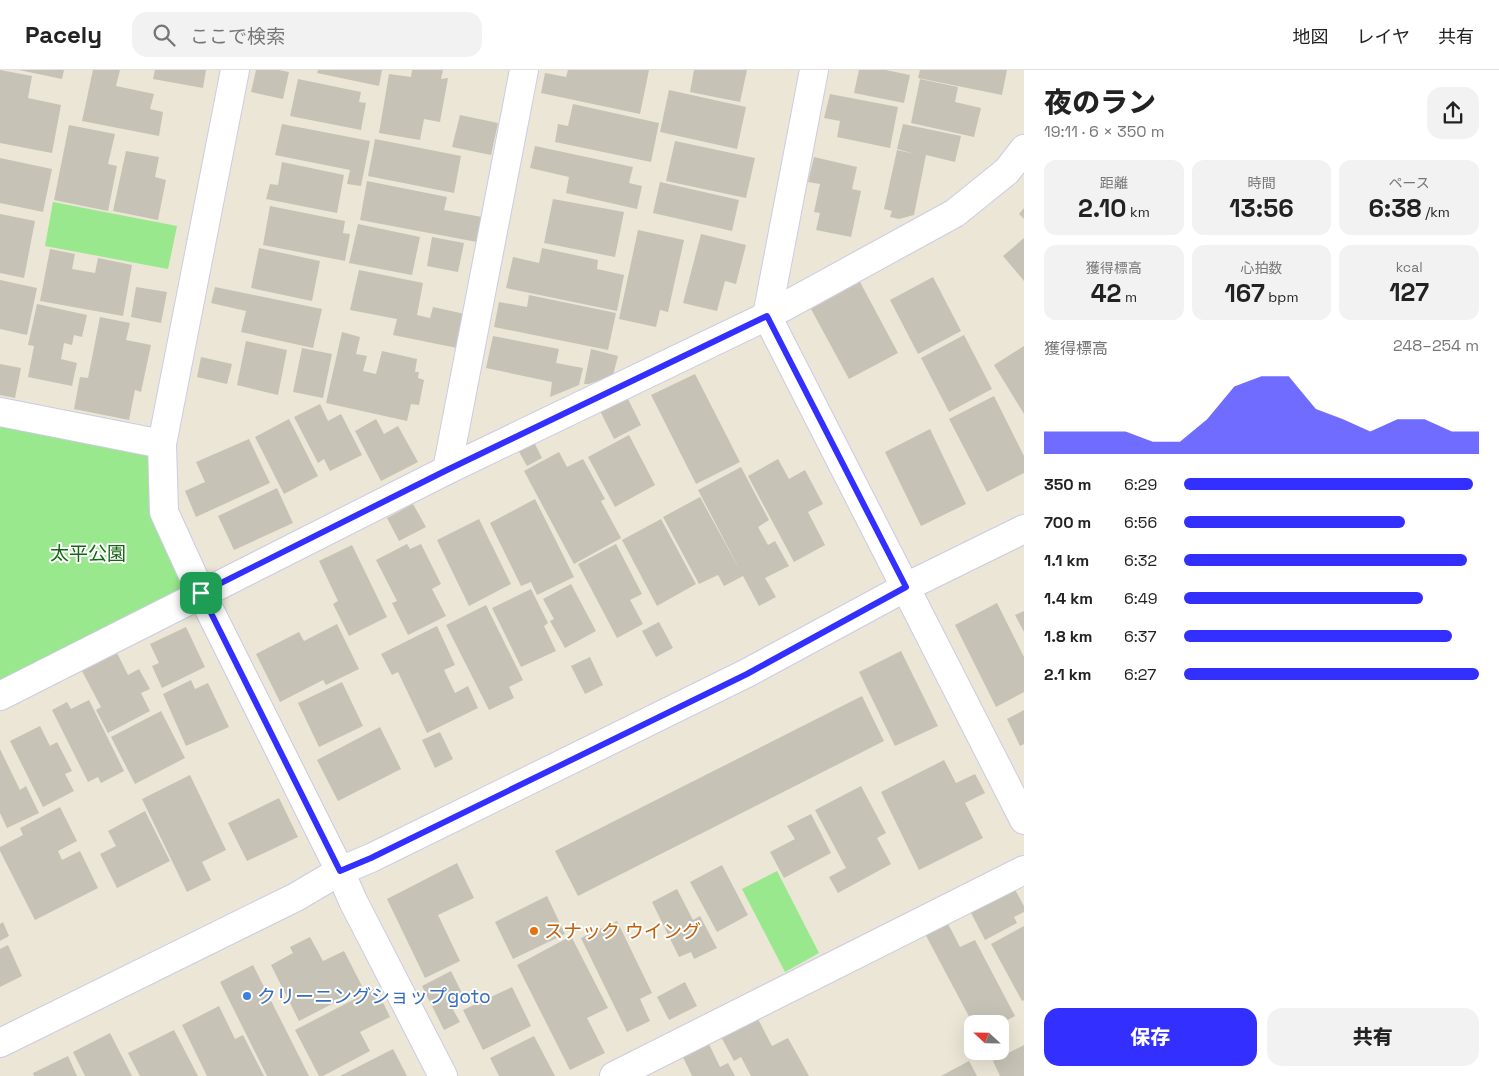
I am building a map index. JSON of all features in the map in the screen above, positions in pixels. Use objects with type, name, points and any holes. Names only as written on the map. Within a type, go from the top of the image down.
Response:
[{"type":"street","points":[[235,70],[162,444],[164,512],[201,593],[340,871],[353,901],[443,1076]]},
{"type":"street","points":[[447,470],[524,70]]},
{"type":"street","points":[[814,70],[767,316],[1024,820]]},
{"type":"street","points":[[0,696],[447,470],[767,316],[955,213],[1007,171],[1024,149]]},
{"type":"street","points":[[0,412],[162,444]]},
{"type":"street","points":[[0,1043],[296,896],[340,871],[371,858],[747,674],[906,587],[1024,529]]},
{"type":"street","points":[[614,1076],[1024,870]]},
{"type":"green space","points":[[53,202],[177,226],[168,269],[45,246]]},
{"type":"green space","name":"太平公園","points":[[0,412],[162,444],[164,512],[201,593],[0,696]]},
{"type":"green space","points":[[777,871],[819,953],[785,972],[742,889]]},
{"type":"building","points":[[0,70],[32,76],[28,98],[61,105],[52,153],[0,143]]},
{"type":"building","points":[[19,70],[64,70],[62,79]]},
{"type":"building","points":[[93,70],[120,70],[116,86],[154,94],[150,109],[163,112],[159,136],[82,121]]},
{"type":"building","points":[[155,70],[206,70],[203,88],[153,79]]},
{"type":"building","points":[[256,70],[289,72],[283,99],[251,92]]},
{"type":"building","points":[[318,70],[382,70],[379,86],[317,73]]},
{"type":"building","points":[[412,70],[443,70],[441,79],[448,78],[440,122],[424,119],[420,140],[379,133],[389,74],[411,77]]},
{"type":"building","points":[[568,70],[649,70],[640,114],[541,93],[545,73],[566,77]]},
{"type":"building","points":[[694,70],[747,70],[740,102],[690,92]]},
{"type":"building","points":[[859,70],[886,70],[910,75],[904,103],[854,93]]},
{"type":"building","points":[[920,70],[1007,70],[1002,95],[918,78]]},
{"type":"building","points":[[298,79],[361,92],[359,102],[366,103],[361,130],[290,116]]},
{"type":"building","points":[[920,79],[958,87],[955,102],[981,108],[974,137],[911,123]]},
{"type":"building","points":[[669,90],[746,107],[737,149],[660,132]]},
{"type":"building","points":[[830,94],[898,107],[890,148],[837,137],[840,121],[824,118]]},
{"type":"building","points":[[573,104],[659,123],[651,162],[555,142],[558,124],[568,126]]},
{"type":"building","points":[[460,115],[498,123],[491,155],[452,147]]},
{"type":"building","points":[[282,124],[370,141],[361,186],[347,184],[350,170],[275,155]]},
{"type":"building","points":[[903,124],[961,136],[955,162],[926,155],[914,215],[899,219],[890,217],[892,211],[884,209],[897,150],[915,154],[897,149]]},
{"type":"building","points":[[69,125],[115,134],[108,164],[117,166],[108,211],[54,200]]},
{"type":"building","points":[[375,139],[461,156],[454,193],[368,176]]},
{"type":"building","points":[[675,141],[755,158],[746,198],[666,181]]},
{"type":"building","points":[[535,146],[633,167],[629,183],[642,186],[637,209],[566,193],[569,177],[530,168]]},
{"type":"building","points":[[126,151],[159,157],[155,177],[166,180],[158,220],[113,211]]},
{"type":"building","points":[[814,157],[857,167],[852,189],[861,191],[851,237],[816,230],[820,213],[814,212],[820,184],[808,182]]},
{"type":"building","points":[[0,158],[52,169],[43,212],[0,203]]},
{"type":"building","points":[[282,162],[344,175],[337,213],[266,199],[270,184],[278,185]]},
{"type":"building","points":[[367,181],[447,197],[444,210],[482,217],[477,242],[360,220]]},
{"type":"building","points":[[660,182],[739,200],[732,231],[653,213]]},
{"type":"building","points":[[553,199],[624,212],[615,257],[544,243]]},
{"type":"building","points":[[270,206],[345,221],[343,233],[350,234],[345,261],[263,245]]},
{"type":"building","points":[[1024,208],[1024,219],[1019,214]]},
{"type":"building","points":[[0,214],[35,221],[24,278],[0,273]]},
{"type":"building","points":[[358,224],[420,237],[412,275],[349,263]]},
{"type":"building","points":[[638,230],[684,240],[668,312],[660,310],[656,327],[619,319]]},
{"type":"building","points":[[701,234],[746,245],[736,284],[725,281],[717,311],[683,303]]},
{"type":"building","points":[[432,237],[464,243],[458,272],[427,266]]},
{"type":"building","points":[[1024,238],[1024,281],[1003,256]]},
{"type":"building","points":[[259,248],[320,261],[312,301],[251,288]]},
{"type":"building","points":[[542,248],[598,260],[597,269],[624,275],[617,311],[506,288],[513,257],[539,263]]},
{"type":"building","points":[[50,249],[75,254],[72,269],[95,273],[98,258],[132,265],[123,316],[40,301]]},
{"type":"building","points":[[359,270],[423,283],[417,315],[430,318],[433,307],[465,314],[457,348],[393,335],[397,319],[350,310]]},
{"type":"building","points":[[933,277],[961,331],[918,354],[890,300]]},
{"type":"building","points":[[0,280],[37,288],[27,335],[0,329]]},
{"type":"building","points":[[860,282],[898,353],[849,379],[811,309]]},
{"type":"building","points":[[136,287],[167,292],[161,323],[131,317]]},
{"type":"building","points":[[215,287],[322,309],[313,348],[241,332],[246,311],[211,303]]},
{"type":"building","points":[[529,295],[616,313],[608,350],[494,327],[499,302],[527,307]]},
{"type":"building","points":[[37,304],[87,315],[82,337],[74,335],[72,345],[64,343],[61,359],[77,363],[72,386],[28,377],[34,346],[28,345]]},
{"type":"building","points":[[100,317],[130,323],[126,340],[151,345],[141,392],[135,390],[129,420],[74,409],[80,377],[88,378]]},
{"type":"building","points":[[342,332],[360,337],[356,354],[367,356],[363,371],[376,374],[382,351],[417,359],[415,372],[419,372],[418,378],[424,380],[419,405],[411,404],[407,421],[326,403]]},
{"type":"building","points":[[964,335],[992,389],[949,412],[921,358]]},
{"type":"building","points":[[493,336],[559,349],[556,363],[583,368],[579,385],[550,397],[552,382],[486,368]]},
{"type":"building","points":[[246,341],[287,350],[278,395],[237,385]]},
{"type":"building","points":[[1024,346],[1024,414],[994,365]]},
{"type":"building","points":[[302,348],[332,354],[323,398],[293,392]]},
{"type":"building","points":[[591,349],[618,356],[613,375],[584,384]]},
{"type":"building","points":[[201,357],[232,364],[227,384],[197,377]]},
{"type":"building","points":[[0,364],[21,368],[15,398],[0,395]]},
{"type":"building","points":[[695,374],[740,462],[696,484],[651,395]]},
{"type":"building","points":[[626,395],[641,425],[614,439],[599,409]]},
{"type":"building","points":[[994,396],[1024,456],[1024,473],[987,492],[949,419]]},
{"type":"building","points":[[320,404],[328,421],[341,414],[362,455],[330,471],[324,459],[318,463],[294,417]]},
{"type":"building","points":[[289,419],[318,476],[284,494],[255,437]]},
{"type":"building","points":[[376,419],[384,434],[398,426],[418,462],[381,481],[355,431]]},
{"type":"building","points":[[930,429],[966,504],[921,526],[885,452]]},
{"type":"building","points":[[629,435],[655,485],[615,507],[588,457]]},
{"type":"building","points":[[249,439],[270,483],[196,517],[185,491],[205,482],[196,462]]},
{"type":"building","points":[[534,442],[542,458],[527,466],[518,450]]},
{"type":"building","points":[[559,452],[567,467],[583,459],[605,499],[601,501],[621,538],[574,564],[524,471]]},
{"type":"building","points":[[778,459],[789,479],[805,470],[823,504],[808,512],[825,545],[794,562],[748,476]]},
{"type":"building","points":[[741,467],[769,520],[758,527],[768,545],[775,541],[789,566],[765,578],[776,597],[759,606],[743,576],[724,586],[718,575],[699,584],[663,517],[700,497],[742,574],[698,490]]},
{"type":"building","points":[[277,488],[293,523],[234,550],[218,516]]},
{"type":"building","points":[[535,499],[574,577],[537,595],[531,582],[521,586],[490,523]]},
{"type":"building","points":[[413,504],[426,527],[399,541],[387,518]]},
{"type":"building","points":[[479,519],[511,584],[469,606],[437,540]]},
{"type":"building","points":[[661,519],[696,584],[657,606],[622,540]]},
{"type":"building","points":[[407,544],[410,549],[421,544],[441,584],[432,589],[446,616],[408,635],[392,603],[397,601],[376,560]]},
{"type":"building","points":[[616,544],[642,594],[630,600],[643,624],[617,638],[578,564]]},
{"type":"building","points":[[352,545],[387,617],[349,636],[333,604],[338,601],[319,561]]},
{"type":"building","points":[[571,584],[596,631],[565,648],[550,621],[554,619],[543,599]]},
{"type":"building","points":[[531,589],[548,623],[544,626],[556,651],[521,667],[492,608]]},
{"type":"building","points":[[997,603],[1024,657],[1024,692],[996,707],[955,625]]},
{"type":"building","points":[[486,605],[523,680],[509,687],[514,698],[489,710],[446,625]]},
{"type":"building","points":[[1024,611],[1024,632],[1015,615]]},
{"type":"building","points":[[659,622],[673,648],[656,657],[642,631]]},
{"type":"building","points":[[337,624],[359,669],[326,685],[323,680],[280,702],[256,654],[299,632],[304,641]]},
{"type":"building","points":[[437,626],[455,665],[444,670],[455,693],[468,686],[478,708],[427,733],[398,672],[392,675],[381,654]]},
{"type":"building","points":[[186,627],[205,667],[162,688],[152,666],[159,663],[150,644]]},
{"type":"building","points":[[901,651],[938,726],[895,746],[859,672]]},
{"type":"building","points":[[117,653],[128,675],[139,669],[150,689],[141,693],[150,711],[108,733],[96,710],[101,707],[82,671]]},
{"type":"building","points":[[590,657],[603,685],[585,694],[571,666]]},
{"type":"building","points":[[191,680],[195,689],[208,683],[229,727],[186,746],[163,694]]},
{"type":"building","points":[[342,682],[363,726],[319,747],[298,703]]},
{"type":"building","points":[[862,696],[884,741],[578,896],[555,851]]},
{"type":"building","points":[[89,700],[124,771],[101,783],[98,777],[88,782],[52,710],[67,702],[71,709]]},
{"type":"building","points":[[1024,710],[1024,744],[1020,746],[1007,719]]},
{"type":"building","points":[[161,711],[185,758],[135,784],[111,737]]},
{"type":"building","points":[[40,726],[50,746],[57,742],[72,771],[65,774],[74,791],[43,807],[10,741]]},
{"type":"building","points":[[380,727],[401,769],[338,801],[317,760]]},
{"type":"building","points":[[440,732],[453,759],[435,768],[422,740]]},
{"type":"building","points":[[0,749],[20,790],[26,786],[39,813],[7,828],[0,813]]},
{"type":"building","points":[[944,760],[956,783],[975,774],[985,793],[965,803],[983,838],[919,870],[881,792]]},
{"type":"building","points":[[190,775],[226,850],[202,862],[211,880],[187,892],[142,799]]},
{"type":"building","points":[[861,786],[886,833],[877,838],[891,864],[838,893],[829,877],[846,868],[815,810]]},
{"type":"building","points":[[279,798],[298,837],[247,861],[228,823]]},
{"type":"building","points":[[60,807],[77,841],[58,851],[62,860],[80,851],[98,888],[35,920],[0,851],[0,847],[23,835],[20,828]]},
{"type":"building","points":[[145,811],[170,861],[117,888],[100,854],[116,846],[108,831]]},
{"type":"building","points":[[811,814],[831,853],[784,878],[770,852],[795,839],[787,826]]},
{"type":"building","points":[[457,863],[474,898],[438,915],[460,961],[425,978],[387,899]]},
{"type":"building","points":[[722,865],[748,915],[717,932],[690,882]]},
{"type":"building","points":[[1013,886],[1024,906],[1024,912],[1014,917],[1017,923],[985,940],[969,909]]},
{"type":"building","points":[[677,889],[693,920],[700,916],[717,948],[694,959],[691,952],[679,957],[652,902]]},
{"type":"building","points":[[547,896],[565,934],[513,959],[495,922]]},
{"type":"building","points":[[945,918],[960,947],[975,940],[1015,1016],[1009,1019],[1009,1015],[968,1015],[923,930]]},
{"type":"building","points":[[617,921],[652,993],[640,999],[650,1021],[627,1032],[581,938]]},
{"type":"building","points":[[3,922],[9,936],[0,941],[0,924]]},
{"type":"building","points":[[1024,926],[1024,1000],[1022,1001],[991,944]]},
{"type":"building","points":[[571,936],[608,1008],[587,1018],[605,1053],[570,1070],[517,965]]},
{"type":"building","points":[[310,937],[323,961],[344,951],[363,988],[299,1021],[271,965],[293,953],[290,947]]},
{"type":"building","points":[[8,945],[22,976],[0,987],[0,949]]},
{"type":"building","points":[[253,965],[309,1076],[267,1076],[220,982]]},
{"type":"building","points":[[451,971],[465,999],[451,1006],[460,1022],[444,1030],[422,986]]},
{"type":"building","points":[[685,982],[697,1006],[669,1020],[657,997]]},
{"type":"building","points":[[512,987],[531,1026],[483,1050],[463,1010]]},
{"type":"building","points":[[376,988],[390,1017],[360,1032],[370,1051],[323,1076],[319,1076],[295,1030]]},
{"type":"building","points":[[219,1006],[235,1039],[243,1035],[264,1076],[207,1076],[182,1025]]},
{"type":"building","points":[[756,1015],[772,1046],[788,1038],[809,1076],[751,1076],[741,1057],[734,1061],[720,1035]]},
{"type":"building","points":[[174,1030],[198,1076],[140,1076],[128,1053]]},
{"type":"building","points":[[110,1033],[132,1076],[85,1076],[73,1052]]},
{"type":"building","points":[[534,1036],[555,1076],[499,1076],[490,1058]]},
{"type":"building","points":[[707,1040],[720,1067],[728,1063],[735,1076],[692,1076],[681,1053]]},
{"type":"building","points":[[1024,1045],[1024,1076],[1000,1076],[993,1061],[1009,1060],[1009,1053]]},
{"type":"building","points":[[393,1049],[407,1076],[340,1076]]},
{"type":"building","points":[[68,1056],[77,1076],[34,1076],[33,1073]]},
{"type":"building","points":[[969,1061],[977,1076],[941,1076]]},
{"type":"place","name":"スナック ウイング","points":[[534,931]]},
{"type":"place","name":"クリーニングショップgoto","points":[[247,996]]},
{"type":"route","points":[[767,316],[906,587],[747,674],[371,858],[340,871],[201,593],[447,470],[767,316]]}]
